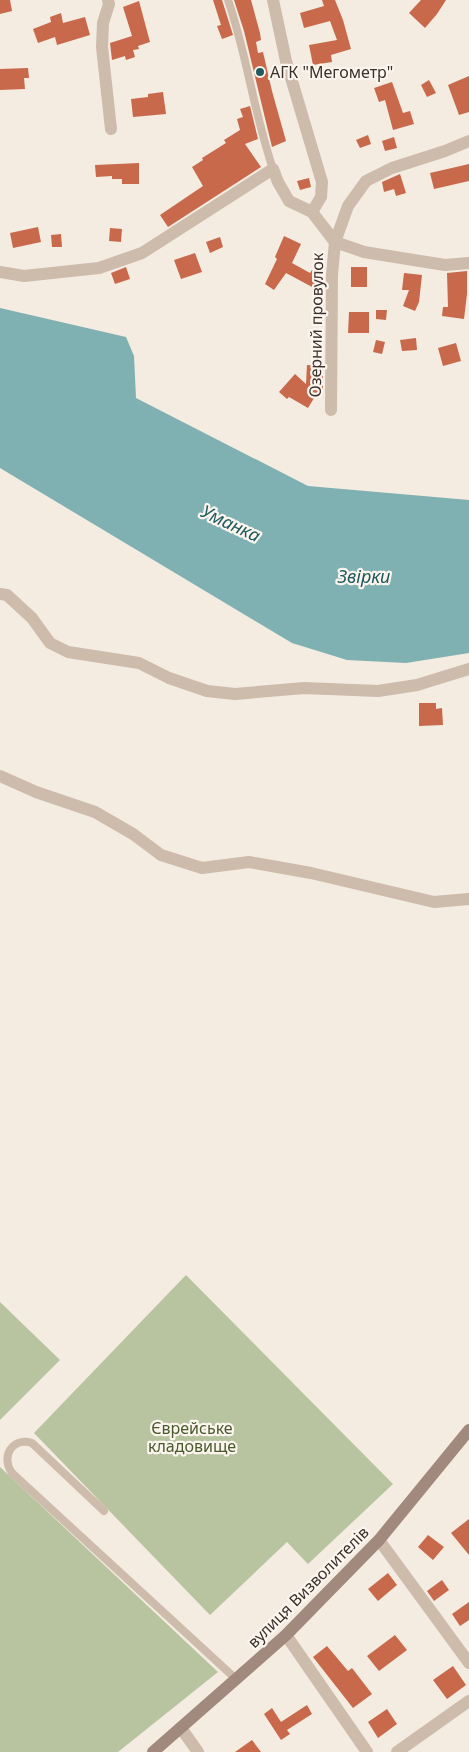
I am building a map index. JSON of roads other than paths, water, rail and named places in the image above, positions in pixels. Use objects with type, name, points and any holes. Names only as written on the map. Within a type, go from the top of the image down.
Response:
[{"type":"main road","name":"вулиця Визволителів","points":[[153,1752],[286,1635],[379,1540],[468,1434]]},
{"type":"street","points":[[108,0],[103,22],[102,48],[111,129]]},
{"type":"street","points":[[273,0],[286,61],[322,182],[321,197],[312,212]]},
{"type":"street","name":"Озерний провулок","points":[[331,410],[332,275],[335,242],[348,206],[366,181],[392,168],[469,141]]},
{"type":"street","points":[[0,272],[24,276],[98,268],[142,253],[273,169],[289,201],[312,212],[335,242],[364,252],[436,264],[469,263]]},
{"type":"street","points":[[0,594],[7,595],[32,618],[50,643],[68,652],[139,663],[168,678],[207,691],[235,694],[304,688],[378,691],[417,685],[469,669]]},
{"type":"street","points":[[0,776],[36,792],[95,812],[134,834],[161,855],[202,868],[249,862],[311,873],[434,902],[469,899]]},
{"type":"street","points":[[379,1540],[469,1663]]},
{"type":"street","points":[[286,1635],[366,1752]]},
{"type":"street","points":[[397,1752],[469,1701]]},
{"type":"street","points":[[181,1728],[198,1752]]},
{"type":"lane","points":[[228,0],[235,21],[265,146],[273,169]]},
{"type":"lane","points":[[104,1511],[32,1443],[21,1442],[8,1451],[6,1462],[12,1472],[236,1679]]},
{"type":"water","name":"Звірки","points":[[0,308],[126,337],[134,356],[136,398],[308,486],[469,500],[469,653],[406,663],[347,660],[292,643],[0,468]]},
{"type":"place","name":"АГК \"Мегометр\"","points":[[260,72]]},
{"type":"water label","name":"Уманка","points":[[231,523]]},
{"type":"park label","name":"Єврейське кладовище","points":[[192,1437]]}]
